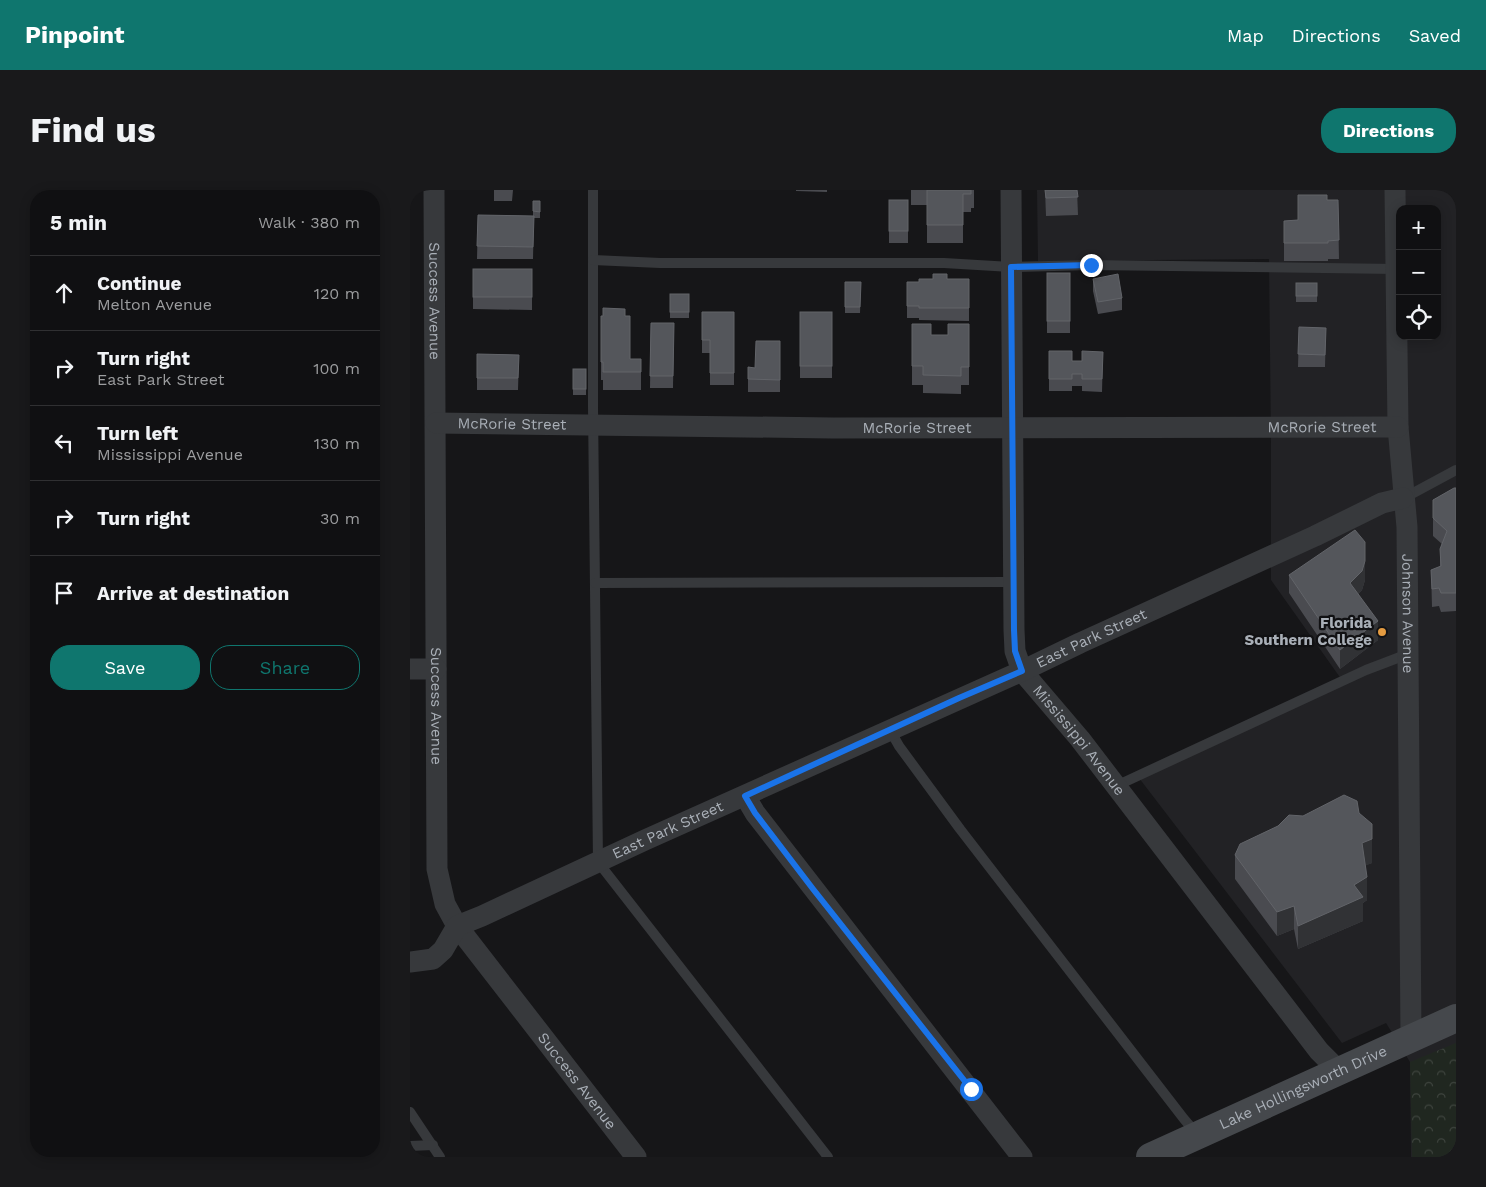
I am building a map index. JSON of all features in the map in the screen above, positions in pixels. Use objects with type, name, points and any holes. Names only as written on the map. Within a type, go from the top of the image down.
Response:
[{"type":"street","name":"Success Avenue","points":[[434,190],[438,869],[445,904],[457,926],[636,1157]]},
{"type":"street","name":"Mississippi Avenue","points":[[1011,190],[1015,651],[1022,671],[1080,739],[1319,1051],[1340,1072]]},
{"type":"street","name":"Johnson Avenue","points":[[1395,190],[1396,270]]},
{"type":"street","name":"Johnson Avenue","points":[[1396,295],[1398,427],[1407,527],[1411,1038]]},
{"type":"street","name":"McRorie Street","points":[[436,423],[832,428],[1398,427]]},
{"type":"street","name":"East Park Street","points":[[457,926],[1022,671],[1315,536],[1382,503],[1403,498]]},
{"type":"street","points":[[410,669],[436,669]]},
{"type":"street","points":[[745,796],[755,813],[807,882],[1022,1157]]},
{"type":"street","points":[[410,962],[433,960],[443,950],[457,926]]},
{"type":"street","name":"Lake Hollingsworth Drive","points":[[1150,1157],[1456,1018]]},
{"type":"lane","points":[[593,190],[598,862],[828,1157]]},
{"type":"lane","points":[[593,260],[660,263],[944,263],[1011,267],[1091,265],[1396,270]]},
{"type":"lane","points":[[1403,498],[1456,470]]},
{"type":"lane","points":[[595,582],[1014,582]]},
{"type":"lane","points":[[1116,786],[1366,670],[1408,654]]},
{"type":"lane","points":[[890,730],[899,746],[960,829],[1102,1010],[1184,1119],[1199,1135]]},
{"type":"lane","points":[[410,1112],[440,1157]]},
{"type":"lane","points":[[410,1146],[433,1145]]},
{"type":"shaded area","name":"Florida Southern College","points":[[1037,190],[1456,190],[1456,1157],[1411,1157],[1410,1062],[1386,1023],[1342,1043],[1139,778],[1344,683],[1271,580],[1269,259],[1038,261]]},
{"type":"green space","points":[[1456,1043],[1456,1157],[1412,1157],[1410,1062]]},
{"type":"building","points":[[927,190],[971,190],[971,194],[963,194],[963,225],[927,225]]},
{"type":"building","points":[[1045,190],[1077,190],[1078,197],[1046,198]]},
{"type":"building","points":[[1298,195],[1327,195],[1327,200],[1338,200],[1339,240],[1328,241],[1328,243],[1284,243],[1284,221],[1298,220]]},
{"type":"building","points":[[889,200],[908,200],[908,231],[889,231]]},
{"type":"building","points":[[533,201],[540,201],[540,212],[533,211]]},
{"type":"building","points":[[478,215],[534,216],[533,247],[477,246]]},
{"type":"building","points":[[473,269],[532,269],[532,297],[473,297]]},
{"type":"building","points":[[1047,273],[1070,273],[1070,321],[1047,321]]},
{"type":"building","points":[[933,274],[947,274],[947,279],[969,279],[969,308],[919,308],[919,306],[907,306],[907,282],[919,282],[919,279],[933,279]]},
{"type":"building","points":[[1118,274],[1122,298],[1098,302],[1093,279]]},
{"type":"building","points":[[845,282],[861,282],[860,307],[845,307]]},
{"type":"building","points":[[1296,283],[1317,283],[1317,296],[1296,296]]},
{"type":"building","points":[[670,294],[689,294],[689,312],[670,312]]},
{"type":"building","points":[[603,308],[625,309],[625,316],[630,316],[630,359],[641,359],[641,372],[603,372],[603,362],[601,362],[601,316],[603,316]]},
{"type":"building","points":[[702,312],[734,312],[734,373],[710,373],[710,340],[702,340]]},
{"type":"building","points":[[800,312],[832,312],[832,366],[800,366]]},
{"type":"building","points":[[651,323],[674,323],[673,376],[650,376]]},
{"type":"building","points":[[912,324],[931,324],[931,335],[948,335],[948,324],[969,324],[969,367],[961,367],[961,376],[923,375],[923,366],[912,366]]},
{"type":"building","points":[[1299,327],[1326,328],[1325,355],[1298,354]]},
{"type":"building","points":[[756,341],[780,341],[780,380],[748,379],[748,367],[755,368]]},
{"type":"building","points":[[1049,351],[1072,351],[1072,361],[1082,361],[1082,351],[1103,352],[1102,379],[1082,379],[1082,374],[1072,374],[1072,379],[1049,379]]},
{"type":"building","points":[[477,354],[519,355],[518,378],[477,378]]},
{"type":"building","points":[[573,369],[586,369],[586,389],[573,389]]},
{"type":"building","points":[[1456,488],[1456,593],[1441,593],[1439,588],[1432,589],[1431,570],[1441,566],[1440,549],[1447,531],[1433,518],[1433,500]]},
{"type":"building","points":[[1355,530],[1365,542],[1365,561],[1362,571],[1350,583],[1378,621],[1340,650],[1289,575]]},
{"type":"building","points":[[1344,795],[1357,801],[1359,813],[1372,824],[1372,839],[1362,843],[1367,877],[1354,885],[1363,897],[1298,926],[1294,906],[1277,912],[1235,855],[1240,844],[1278,826],[1289,815],[1303,816]]},
{"type":"place","name":"Florida Southern College","points":[[1382,632]]},
{"type":"route","points":[[971,1089],[813,889],[755,813],[745,796],[1022,671],[1015,651],[1014,630],[1011,267],[1091,265]]}]
